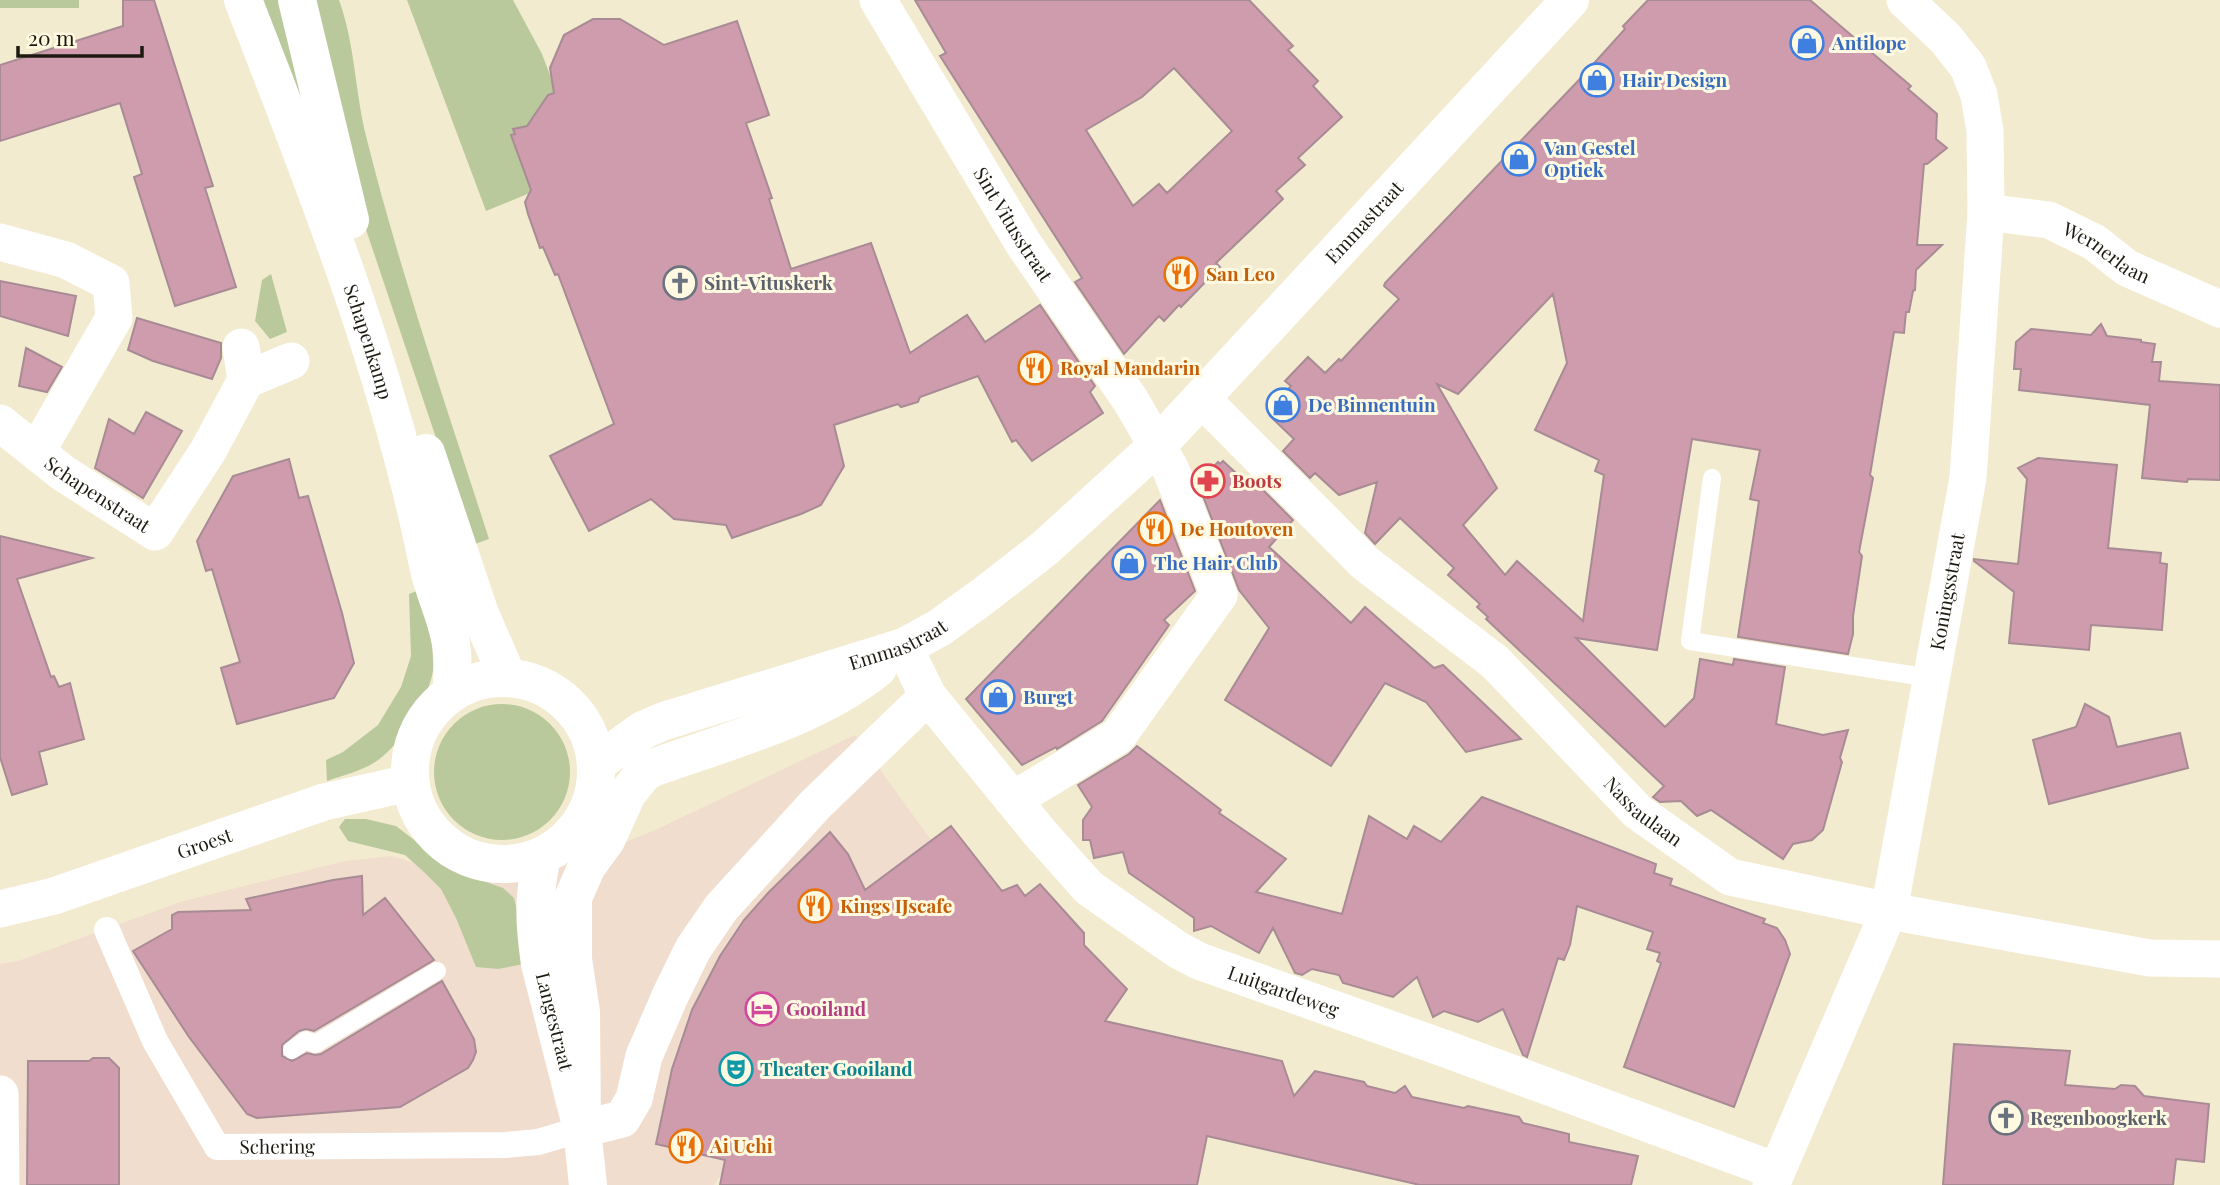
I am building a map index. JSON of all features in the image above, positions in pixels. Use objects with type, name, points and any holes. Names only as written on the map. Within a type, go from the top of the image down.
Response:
[{"type":"main road","name":"Schapenkamp","points":[[243,0],[313,180],[414,493],[431,578],[449,634],[453,662],[452,692]]},
{"type":"main road","name":"Schapenkamp","points":[[297,0],[356,246],[480,614],[509,678]]},
{"type":"main road","name":"Emmastraat","points":[[596,764],[643,730],[664,721],[904,648],[971,605],[1045,548],[1157,446],[1570,0]]},
{"type":"main road","points":[[582,1129],[581,1012],[573,959],[573,898],[587,866],[606,840],[634,783],[652,768],[799,715],[869,676],[904,648]]},
{"type":"main road","points":[[509,678],[530,682],[551,691],[565,702],[582,722],[590,738],[596,764],[591,800],[584,817],[568,838],[542,856],[509,865],[479,862],[457,853],[440,841],[427,827],[416,808],[409,783],[416,735],[431,711],[452,692],[479,681],[509,678]]},
{"type":"main road","name":"Langestraat","points":[[542,856],[534,911],[540,964],[582,1129],[588,1185]]},
{"type":"street","name":"Sint Vitusstraat","points":[[878,0],[1023,243],[1131,401],[1157,446]]},
{"type":"street","name":"Koningsstraat","points":[[1773,1178],[1889,911],[1968,478],[1986,212],[1985,131],[1979,95],[1968,67],[1946,39],[1905,0]]},
{"type":"street","name":"Wernerlaan","points":[[1986,212],[2049,220],[2094,242],[2127,268],[2220,309]]},
{"type":"street","points":[[0,242],[66,260],[111,283],[114,318],[37,451]]},
{"type":"street","name":"Schapenstraat","points":[[0,423],[63,472],[155,532],[208,451],[244,363],[290,361]]},
{"type":"street","name":"Nassaulaan","points":[[1201,398],[1365,562],[1496,662],[1638,812],[1730,877],[1889,911],[2150,958],[2220,959]]},
{"type":"street","points":[[1013,800],[1118,736],[1219,595],[1171,470],[1157,446]]},
{"type":"street","name":"Luitgardeweg","points":[[904,648],[928,696],[1040,833],[1089,888],[1178,950],[1199,961],[1446,1049],[1773,1178]]},
{"type":"street","points":[[582,1129],[622,1119],[634,1099],[644,1056],[671,994],[693,949],[721,908],[815,805],[928,696]]},
{"type":"street","name":"Groest","points":[[0,909],[54,896],[324,802],[409,783]]},
{"type":"street","name":"Schering","points":[[107,930],[155,1041],[217,1147],[505,1145],[538,1142],[582,1129]]},
{"type":"street","points":[[0,1094],[1,1185]]},
{"type":"lane","points":[[1712,478],[1690,641],[1931,678]]},
{"type":"lane","points":[[292,1050],[306,1040],[315,1044],[437,971]]},
{"type":"shaded area","points":[[855,735],[960,880],[831,1010],[714,1185],[0,1185],[0,964],[18,961],[180,902],[345,861],[391,856],[418,864],[489,873],[567,866],[655,830]]},
{"type":"green space","points":[[0,0],[79,0],[79,8],[0,8]]},
{"type":"green space","points":[[259,0],[282,0],[329,195]]},
{"type":"green space","points":[[312,0],[339,0],[344,17],[362,119],[379,187],[489,539],[472,545],[349,179]]},
{"type":"green space","points":[[407,0],[513,0],[542,54],[586,170],[486,211]]},
{"type":"green space","points":[[271,274],[287,332],[270,339],[255,321],[262,280]]},
{"type":"green space","points":[[424,588],[436,647],[432,677],[420,707],[403,735],[382,757],[363,768],[327,781],[326,760],[343,752],[378,725],[401,687],[411,656],[409,594]]},
{"type":"green space","points":[[502,704],[528,709],[550,724],[565,746],[570,772],[565,798],[550,820],[528,835],[502,840],[476,835],[454,820],[439,798],[434,772],[439,746],[454,724],[476,709]]},
{"type":"green space","points":[[345,819],[366,819],[396,826],[443,862],[469,876],[503,888],[514,898],[529,963],[498,969],[476,967],[441,889],[405,855],[348,841],[339,827]]},
{"type":"building","points":[[123,0],[154,0],[213,186],[205,188],[236,287],[175,306],[134,177],[142,174],[120,103],[0,141],[0,65],[123,26]]},
{"type":"building","points":[[915,0],[1249,0],[1293,46],[1288,50],[1318,81],[1313,86],[1342,117],[1298,158],[1305,165],[1276,191],[1283,199],[1216,263],[1220,267],[1181,307],[1179,305],[1164,321],[1159,316],[1124,354],[1075,282],[1082,278],[940,56],[946,53]],"holes":[[[1174,68],[1232,131],[1167,193],[1159,184],[1133,206],[1086,130],[1142,97]]]},
{"type":"building","points":[[1648,0],[1810,0],[1911,86],[1908,89],[1937,114],[1936,139],[1947,148],[1924,164],[1917,245],[1942,245],[1916,270],[1915,290],[1909,312],[1906,312],[1904,333],[1894,332],[1870,475],[1873,478],[1859,552],[1862,556],[1853,634],[1848,654],[1738,637],[1759,501],[1750,499],[1760,450],[1692,439],[1657,650],[1576,638],[1665,727],[1694,698],[1700,659],[1733,665],[1734,659],[1785,667],[1776,724],[1823,735],[1848,730],[1823,830],[1812,840],[1793,844],[1783,859],[1711,810],[1697,816],[1681,801],[1660,802],[1653,797],[1664,786],[1486,619],[1488,617],[1477,607],[1480,604],[1448,575],[1454,568],[1400,518],[1375,544],[1365,533],[1377,482],[1339,495],[1315,473],[1310,478],[1283,451],[1294,439],[1270,416],[1276,409],[1272,406],[1291,386],[1285,381],[1308,357],[1325,373],[1339,359],[1341,361],[1399,299],[1384,286],[1385,283],[1578,81],[1625,29],[1623,26]],"holes":[[[1553,294],[1567,363],[1535,430],[1599,460],[1595,471],[1604,475],[1583,621],[1517,561],[1505,575],[1463,525],[1497,488],[1437,384],[1458,394]]]},
{"type":"building","name":"Sint-Vituskerk","points":[[593,19],[620,19],[664,45],[737,21],[769,115],[746,123],[772,198],[769,199],[791,269],[871,243],[910,353],[967,315],[985,342],[1040,305],[1095,386],[1090,392],[1103,413],[1032,461],[1016,440],[1012,442],[978,376],[920,397],[918,402],[901,407],[898,404],[834,425],[844,466],[821,505],[801,514],[732,538],[726,525],[674,519],[651,499],[589,531],[550,456],[614,424],[558,274],[555,275],[543,247],[540,248],[525,202],[531,190],[511,135],[515,134],[513,129],[527,126],[548,95],[554,93],[550,68],[564,35]]},
{"type":"building","points":[[0,281],[76,296],[68,336],[0,316]]},
{"type":"building","points":[[137,318],[221,343],[221,358],[212,379],[153,361],[128,350]]},
{"type":"building","points":[[2101,324],[2107,336],[2155,344],[2152,362],[2161,362],[2159,381],[2220,385],[2220,480],[2188,479],[2187,482],[2142,478],[2150,405],[2019,390],[2021,369],[2014,369],[2016,342],[2031,329],[2091,335]]},
{"type":"building","points":[[26,348],[62,367],[47,392],[19,386]]},
{"type":"building","points":[[146,412],[182,431],[143,498],[95,468],[109,419],[134,434]]},
{"type":"building","points":[[2038,458],[2117,465],[2108,548],[2161,553],[2160,563],[2167,564],[2162,630],[2091,625],[2089,650],[2009,643],[2014,592],[1974,559],[2018,564],[2027,479],[2018,468]]},
{"type":"building","points":[[289,459],[299,498],[308,496],[354,663],[334,698],[237,724],[221,668],[240,662],[212,569],[206,571],[197,541],[233,476]]},
{"type":"building","points":[[1223,461],[1251,487],[1255,482],[1293,520],[1269,547],[1351,623],[1365,607],[1434,668],[1443,665],[1521,739],[1466,752],[1426,702],[1385,683],[1331,766],[1225,700],[1269,628],[1239,590],[1198,483],[1218,462],[1220,464]]},
{"type":"building","points":[[1160,500],[1195,591],[1164,620],[1169,625],[1102,721],[1057,749],[1056,747],[1022,765],[966,699]]},
{"type":"building","points":[[0,536],[92,558],[17,579],[51,677],[54,676],[59,687],[70,683],[84,739],[39,752],[47,784],[12,795],[0,757]]},
{"type":"building","points":[[2085,704],[2109,717],[2117,747],[2180,733],[2188,768],[2049,804],[2033,740],[2076,727]]},
{"type":"building","points":[[1137,746],[1221,810],[1219,813],[1286,859],[1256,892],[1342,914],[1369,816],[1407,839],[1414,826],[1441,842],[1482,797],[1656,864],[1654,873],[1672,879],[1670,885],[1765,919],[1763,923],[1777,928],[1790,954],[1734,1107],[1624,1067],[1661,963],[1657,961],[1660,953],[1647,949],[1653,932],[1577,906],[1570,945],[1564,960],[1558,958],[1527,1057],[1523,1055],[1503,1009],[1478,1022],[1444,1011],[1433,1017],[1417,977],[1393,997],[1343,983],[1339,975],[1312,969],[1302,975],[1295,973],[1273,928],[1259,953],[1211,926],[1194,931],[1194,918],[1129,873],[1123,852],[1094,858],[1090,840],[1083,840],[1083,820],[1092,807],[1078,785],[1129,754]]},
{"type":"building","points":[[951,826],[1002,891],[1017,885],[1025,896],[1040,884],[1084,933],[1084,945],[1127,989],[1105,1021],[1282,1061],[1294,1096],[1315,1071],[1364,1082],[1367,1086],[1395,1093],[1405,1086],[1412,1097],[1519,1117],[1523,1123],[1569,1134],[1569,1142],[1638,1156],[1631,1185],[1420,1185],[1207,1136],[1197,1185],[720,1185],[725,1160],[656,1144],[672,1069],[692,1010],[720,956],[744,920],[769,892],[830,832],[848,854],[865,890]]},
{"type":"building","points":[[362,876],[363,915],[385,898],[434,960],[314,1031],[299,1031],[282,1045],[282,1056],[292,1061],[307,1053],[321,1054],[442,981],[474,1039],[476,1052],[473,1060],[468,1068],[400,1107],[257,1118],[247,1114],[189,1037],[133,951],[172,929],[172,915],[178,912],[251,910],[246,899]]},
{"type":"building","points":[[1954,1044],[2070,1051],[2065,1085],[2115,1089],[2121,1085],[2135,1086],[2144,1096],[2209,1104],[2204,1162],[2176,1159],[2173,1185],[1943,1185]]},
{"type":"building","points":[[93,1058],[109,1058],[119,1068],[119,1185],[27,1185],[28,1061],[89,1061]]},
{"type":"place","name":"Antilope","points":[[1807,43]]},
{"type":"place","name":"Hair Design","points":[[1597,80]]},
{"type":"place","name":"Van Gestel Optiek","points":[[1519,159]]},
{"type":"place","name":"San Leo","points":[[1181,274]]},
{"type":"place","name":"Sint-Vituskerk","points":[[680,283]]},
{"type":"place","name":"Royal Mandarin","points":[[1035,368]]},
{"type":"place","name":"De Binnentuin","points":[[1283,405]]},
{"type":"place","name":"Boots","points":[[1208,481]]},
{"type":"place","name":"De Houtoven","points":[[1155,529]]},
{"type":"place","name":"The Hair Club","points":[[1129,563]]},
{"type":"place","name":"Burgt","points":[[998,697]]},
{"type":"place","name":"Kings IJscafe","points":[[815,906]]},
{"type":"place","name":"Gooiland","points":[[762,1009]]},
{"type":"place","name":"Theater Gooiland","points":[[736,1069]]},
{"type":"place","name":"Regenboogkerk","points":[[2006,1118]]},
{"type":"place","name":"Ai Uchi","points":[[686,1146]]}]
